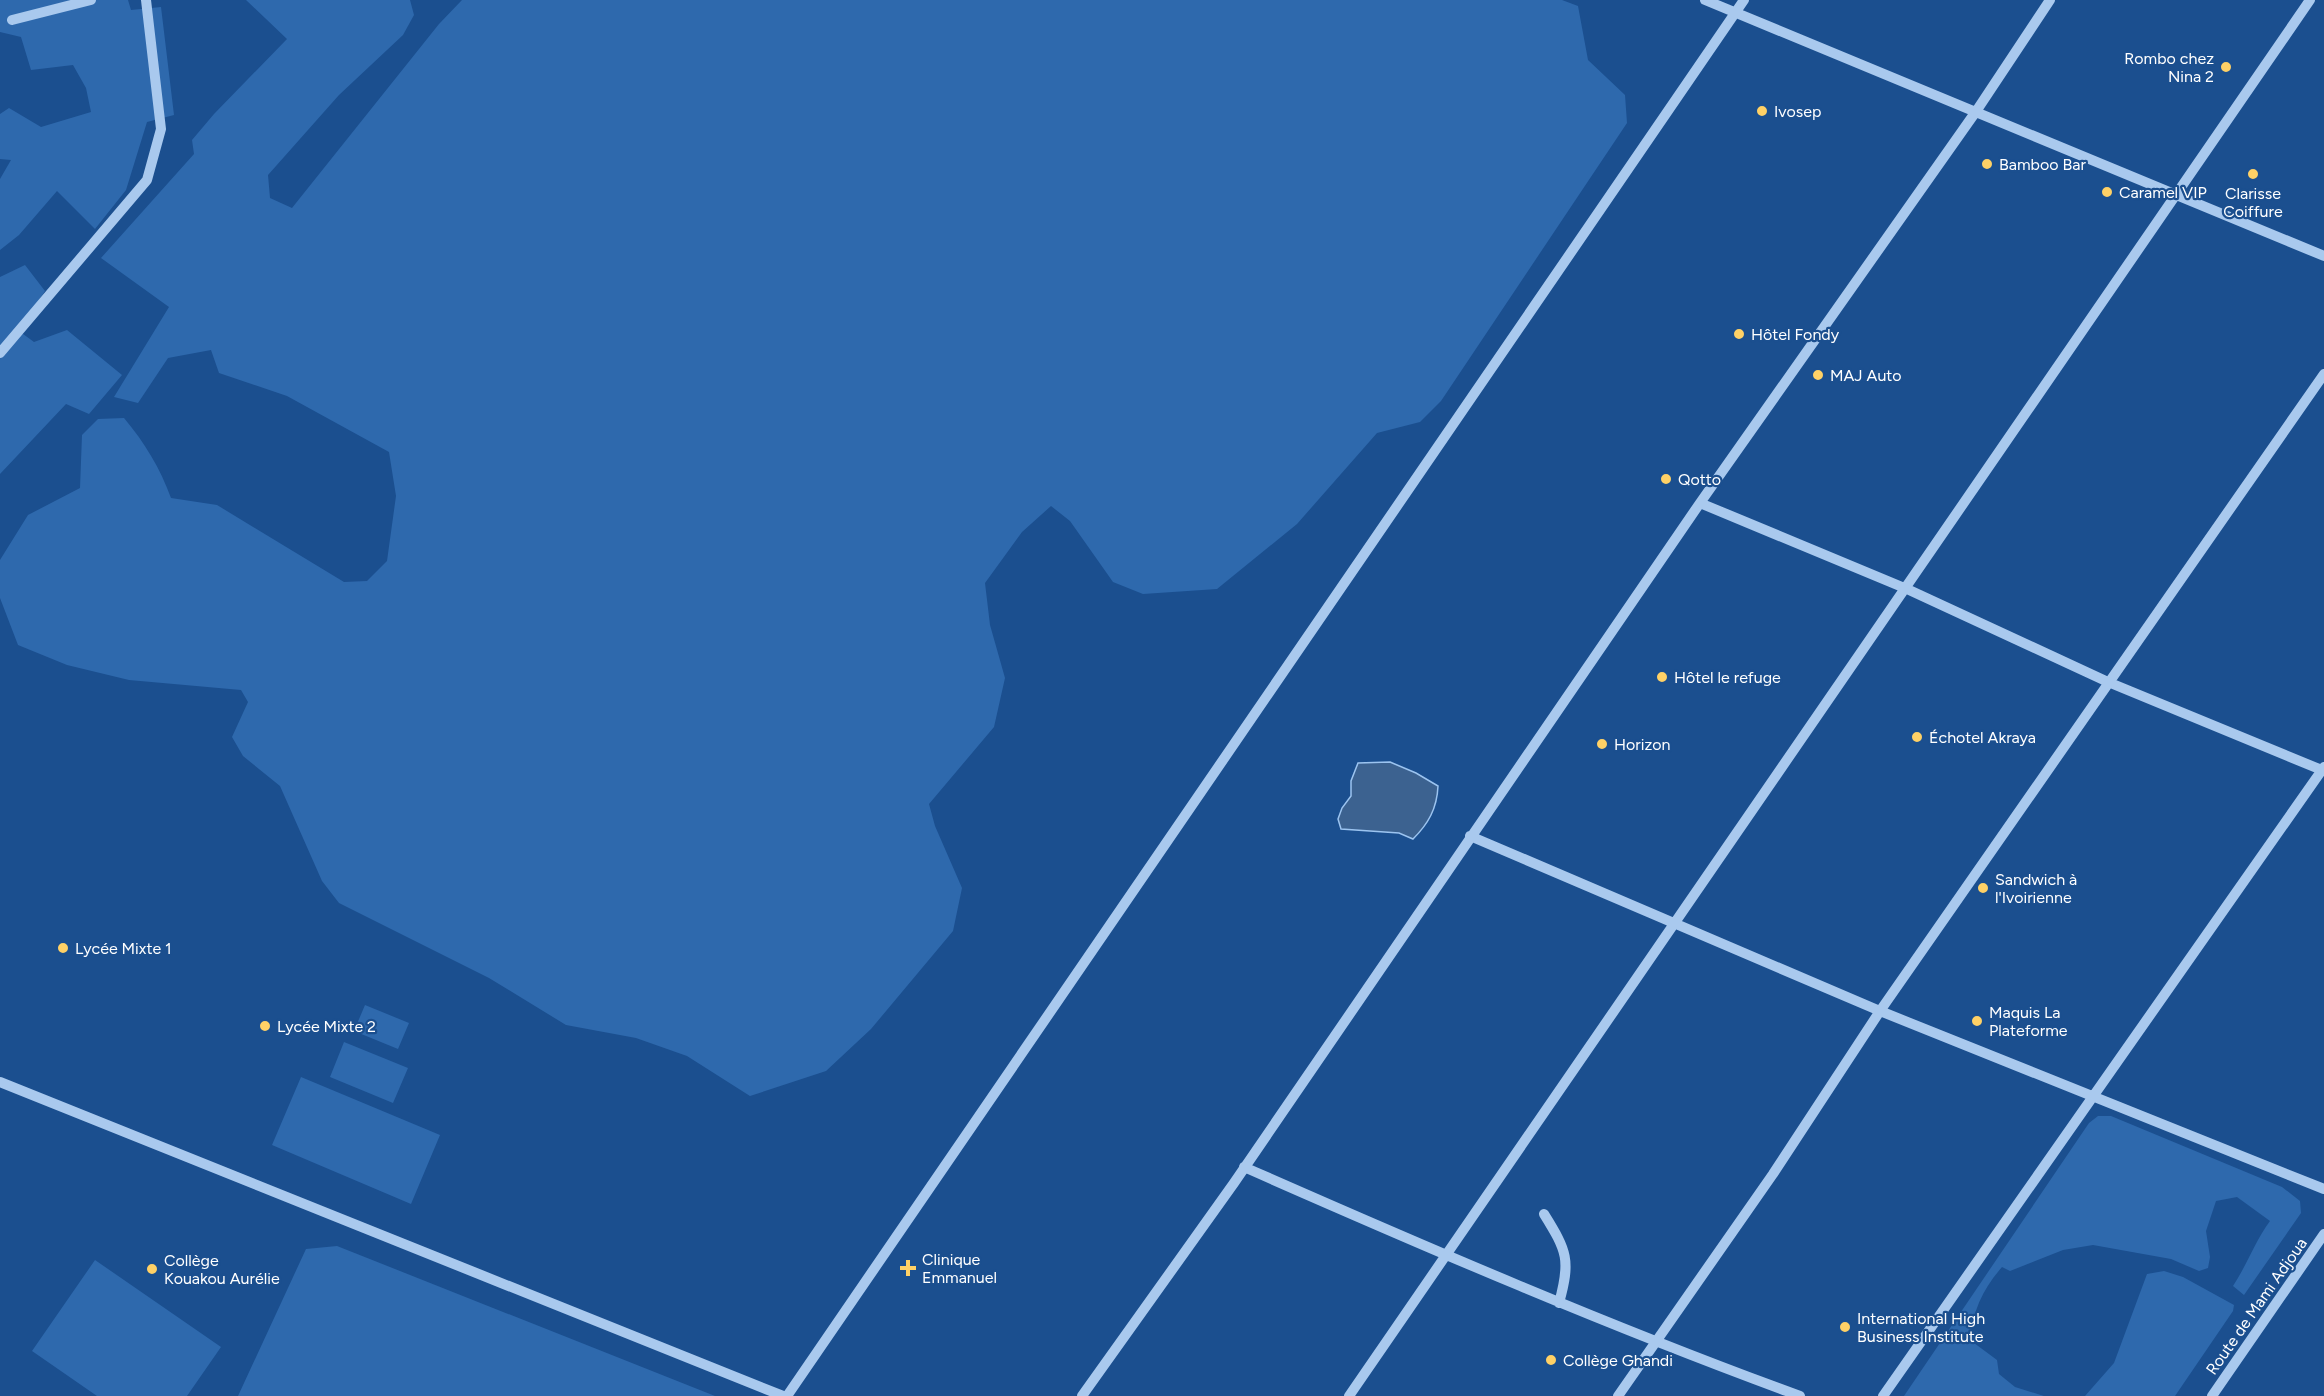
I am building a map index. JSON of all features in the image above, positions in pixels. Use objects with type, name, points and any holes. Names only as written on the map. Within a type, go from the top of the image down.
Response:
[{"type":"street","points":[[12,20],[91,0]]},
{"type":"street","points":[[0,353],[147,180],[161,129],[146,0]]},
{"type":"street","points":[[1705,0],[1977,110],[2324,256]]},
{"type":"street","points":[[0,1082],[785,1396],[1744,0]]},
{"type":"street","points":[[1082,1396],[1244,1167],[1700,503],[1977,110],[2050,0]]},
{"type":"street","points":[[1349,1396],[1447,1257],[1673,924],[1906,590],[2310,0]]},
{"type":"street","points":[[1618,1396],[1773,1174],[1880,1011],[2324,374]]},
{"type":"street","points":[[1700,503],[1906,590],[2108,682],[2323,769],[1883,1396]]},
{"type":"street","points":[[1470,836],[1880,1011],[2324,1189]]},
{"type":"street","points":[[1244,1167],[1447,1257],[1654,1342],[1800,1396]]},
{"type":"street","points":[[1544,1214],[1561,1243],[1568,1268],[1559,1303]]},
{"type":"street","name":"Route de Mami Adjoua","points":[[2212,1396],[2324,1234]]},
{"type":"shaded area","points":[[0,0],[128,0],[131,10],[161,7],[174,115],[147,122],[126,190],[95,229],[57,191],[19,235],[0,250],[0,179],[11,160],[0,159],[0,114],[9,108],[41,127],[91,112],[86,88],[73,65],[31,70],[21,37],[0,32]]},
{"type":"shaded area","points":[[246,0],[410,0],[414,15],[403,35],[339,95],[268,175],[270,198],[292,208],[439,24],[462,0],[1562,0],[1578,6],[1588,60],[1625,95],[1627,123],[1441,401],[1420,422],[1377,433],[1297,524],[1217,589],[1143,594],[1113,582],[1070,521],[1051,506],[1022,532],[985,583],[990,625],[1005,678],[994,727],[929,804],[935,826],[962,888],[953,931],[871,1029],[826,1071],[750,1096],[687,1056],[636,1038],[566,1025],[489,978],[339,903],[322,881],[280,786],[243,756],[232,737],[248,702],[241,690],[129,680],[67,665],[18,645],[0,598],[0,560],[28,515],[80,488],[82,435],[98,419],[124,418],[151,456],[171,498],[217,505],[344,582],[367,581],[387,561],[396,496],[389,452],[287,396],[219,373],[211,350],[168,358],[138,403],[114,397],[169,307],[101,258],[194,154],[192,140],[214,114],[287,39]]},
{"type":"shaded area","points":[[25,265],[45,291],[19,331],[34,342],[67,330],[122,375],[89,414],[66,404],[0,474],[0,277]]},
{"type":"shaded area","points":[[1390,762],[1438,786],[1434,809],[1423,828],[1413,839],[1399,833],[1341,829],[1338,819],[1342,808],[1351,796],[1351,781],[1358,763]]},
{"type":"shaded area","points":[[365,1005],[409,1023],[398,1049],[354,1031]]},
{"type":"shaded area","points":[[344,1042],[408,1068],[393,1103],[330,1077]]},
{"type":"shaded area","points":[[301,1077],[440,1135],[411,1204],[272,1145]]},
{"type":"shaded area","points":[[2098,1116],[2111,1116],[2282,1187],[2300,1201],[2301,1213],[2244,1295],[2233,1286],[2270,1221],[2237,1197],[2216,1201],[2206,1231],[2210,1257],[2208,1268],[2199,1271],[2171,1259],[2093,1245],[2063,1250],[2010,1271],[2002,1267],[1989,1283],[1980,1300],[1970,1340],[1997,1360],[1999,1374],[2015,1387],[2044,1396],[1904,1396],[2089,1123]]},
{"type":"shaded area","points":[[337,1246],[715,1396],[238,1396],[306,1249]]},
{"type":"shaded area","points":[[95,1260],[221,1347],[187,1396],[97,1396],[32,1351]]},
{"type":"shaded area","points":[[2164,1271],[2183,1277],[2234,1305],[2233,1311],[2175,1396],[2085,1396],[2114,1363],[2147,1274]]},
{"type":"place","name":"Rombo chez Nina 2","points":[[2226,67]]},
{"type":"place","name":"Ivosep","points":[[1762,111]]},
{"type":"place","name":"Bamboo Bar","points":[[1987,164]]},
{"type":"place","name":"Clarisse Coiffure","points":[[2253,174]]},
{"type":"place","name":"Caramel VIP","points":[[2107,192]]},
{"type":"place","name":"Hôtel Fondy","points":[[1739,334]]},
{"type":"place","name":"MAJ Auto","points":[[1818,375]]},
{"type":"place","name":"Qotto","points":[[1666,479]]},
{"type":"place","name":"Hôtel le refuge","points":[[1662,677]]},
{"type":"place","name":"Échotel Akraya","points":[[1917,737]]},
{"type":"place","name":"Horizon","points":[[1602,744]]},
{"type":"place","name":"Sandwich à l'Ivoirienne","points":[[1983,888]]},
{"type":"place","name":"Lycée Mixte 1","points":[[63,948]]},
{"type":"place","name":"Maquis La Plateforme","points":[[1977,1021]]},
{"type":"place","name":"Lycée Mixte 2","points":[[265,1026]]},
{"type":"place","name":"Clinique Emmanuel","points":[[908,1268]]},
{"type":"place","name":"Collège Kouakou Aurélie","points":[[152,1269]]},
{"type":"place","name":"International High Business Institute","points":[[1845,1327]]},
{"type":"place","name":"Collège Ghandi","points":[[1551,1360]]}]
